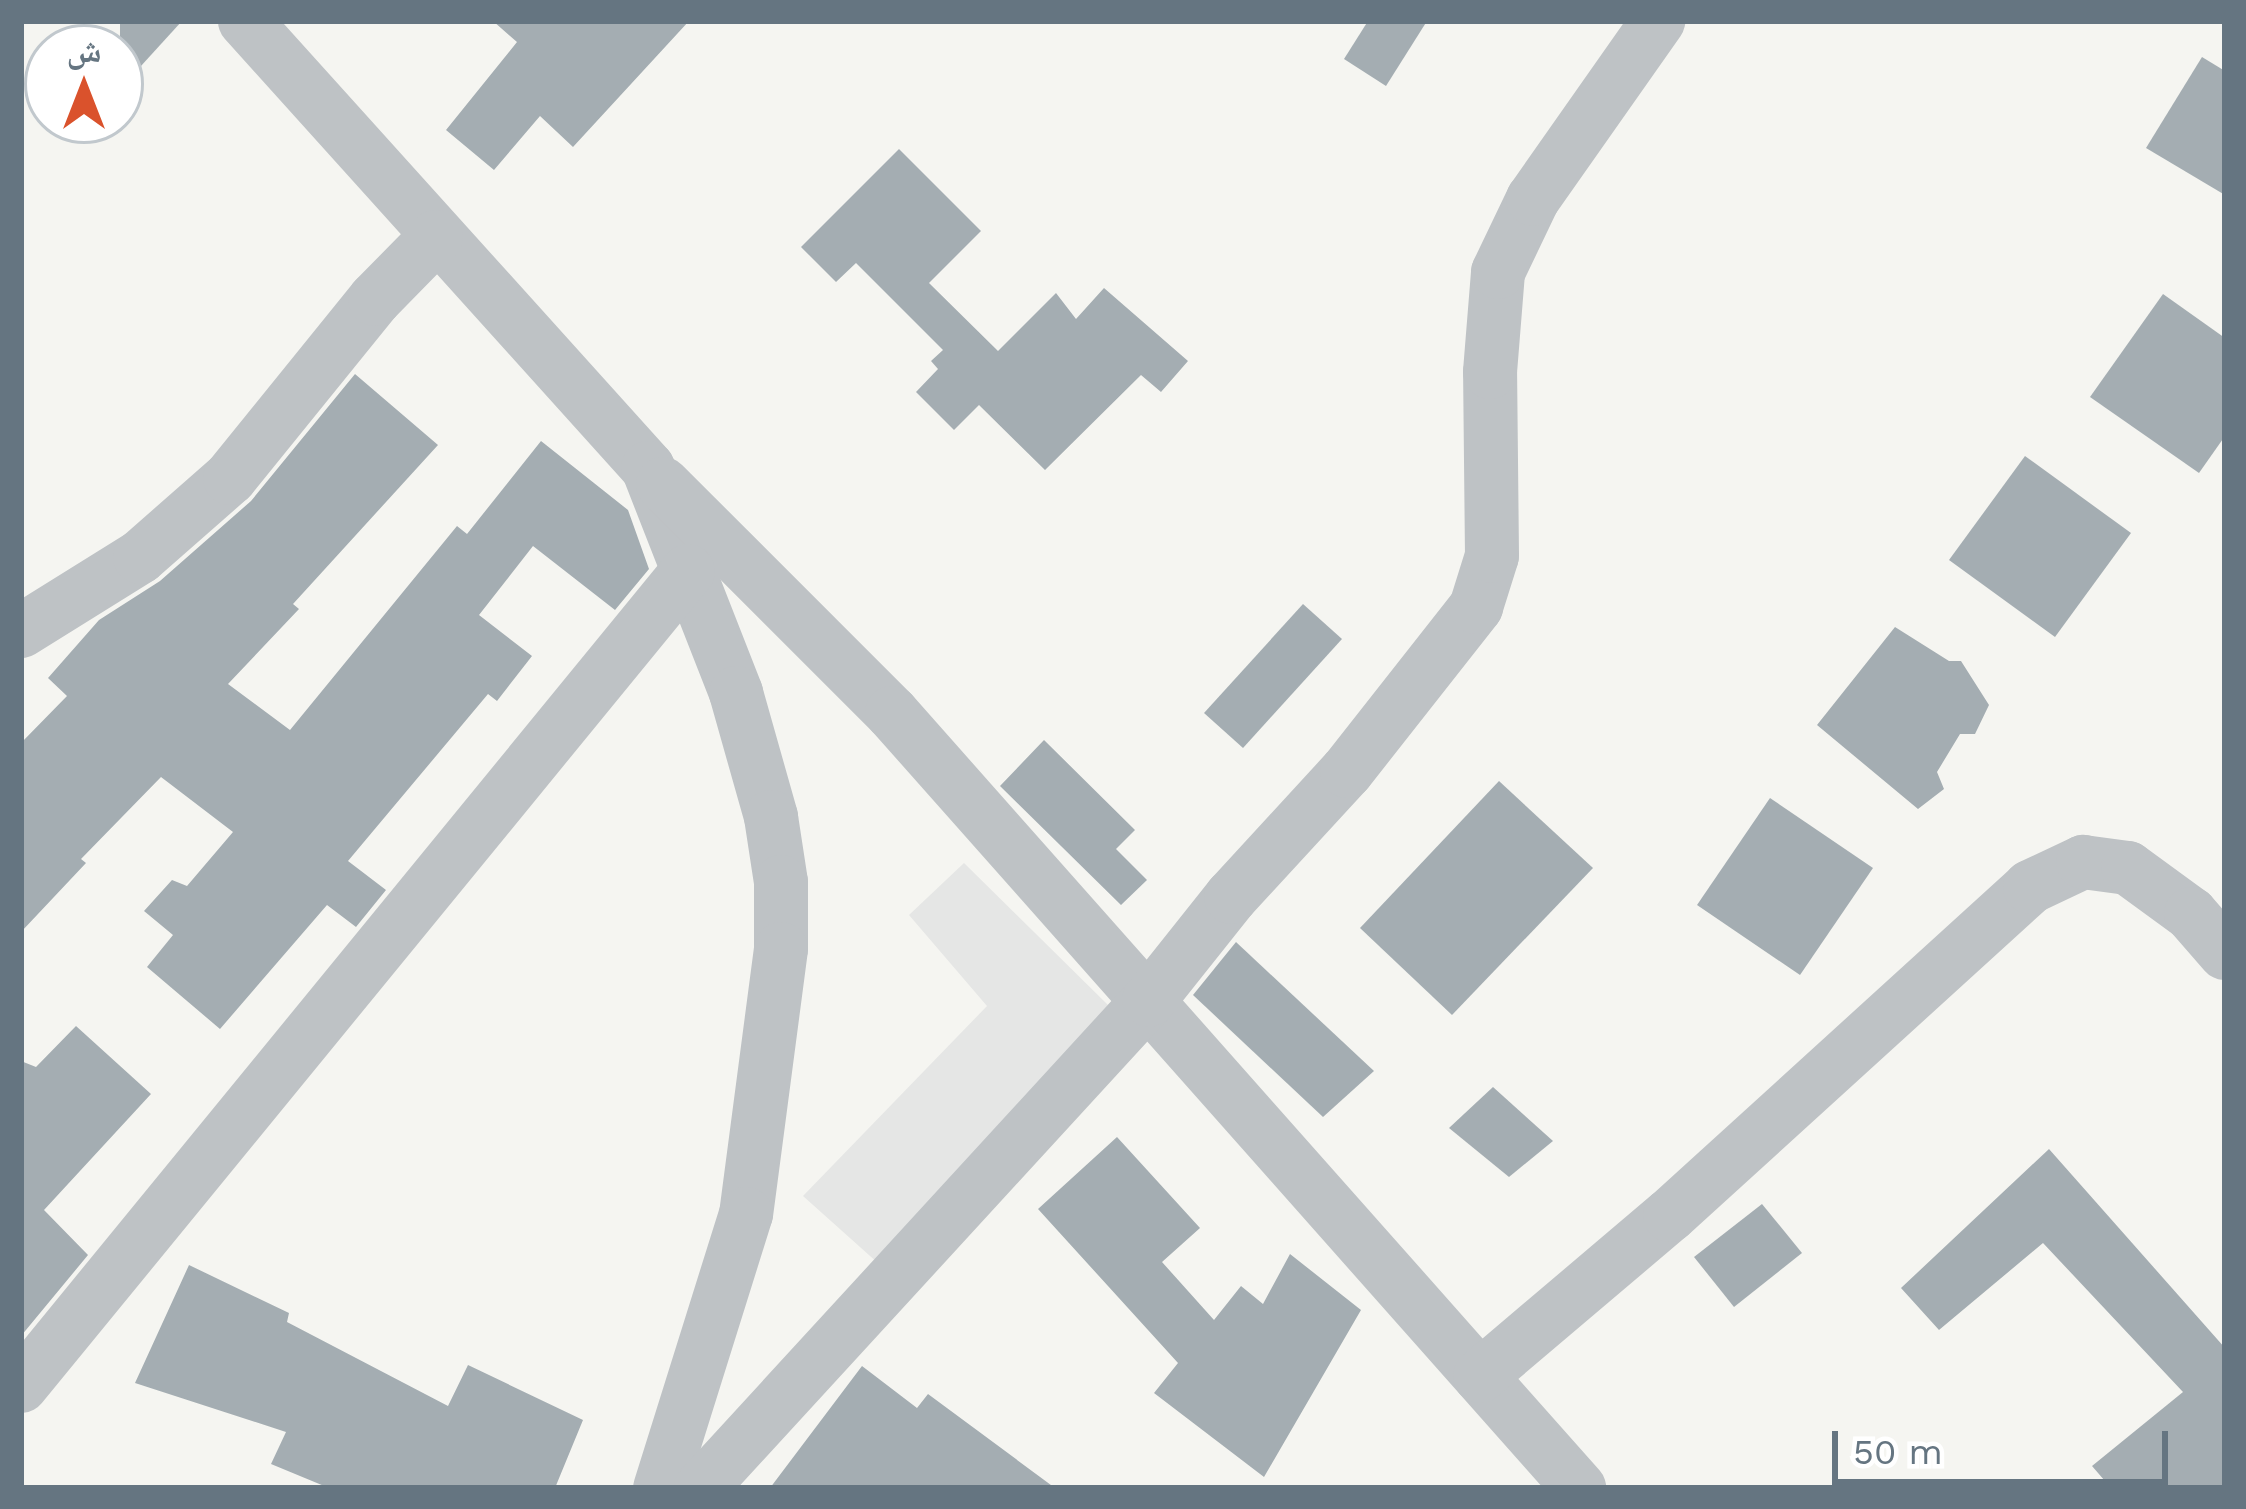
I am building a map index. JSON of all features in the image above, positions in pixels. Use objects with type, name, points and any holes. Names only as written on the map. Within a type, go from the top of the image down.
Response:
[{"type":"street","points":[[245,21],[648,468],[892,713],[1579,1488]]},
{"type":"street","points":[[700,1488],[1149,1000],[1231,897],[1347,771],[1476,607],[1492,556],[1489,393],[1498,272],[1533,200],[1658,21]]},
{"type":"street","points":[[21,631],[140,557],[230,478],[375,298],[436,238]]},
{"type":"street","points":[[648,468],[736,693],[771,817],[781,882],[781,949],[746,1214],[660,1488]]},
{"type":"street","points":[[21,1386],[688,571]]},
{"type":"street","points":[[1480,1376],[1670,1215],[2030,887],[2083,862],[2128,868],[2191,914],[2225,953]]},
{"type":"shaded area","points":[[964,863],[1108,1005],[879,1264],[803,1196],[987,1006],[909,915]]},
{"type":"building","points":[[182,21],[144,63],[144,24],[120,24]]},
{"type":"building","points":[[493,21],[689,21],[573,147],[540,116],[494,170],[446,130],[517,42]]},
{"type":"building","points":[[1368,21],[1427,21],[1386,86],[1344,59]]},
{"type":"building","points":[[2202,57],[2225,71],[2225,195],[2146,148]]},
{"type":"building","points":[[899,149],[981,231],[929,283],[998,351],[1056,293],[1076,319],[1104,288],[1188,361],[1161,392],[1141,375],[1045,470],[979,405],[954,430],[916,392],[938,369],[931,361],[943,350],[856,263],[836,282],[801,247]]},
{"type":"building","points":[[2163,294],[2225,338],[2225,436],[2199,473],[2090,397]]},
{"type":"building","points":[[355,374],[438,445],[293,604],[299,609],[228,684],[290,730],[457,526],[467,534],[541,441],[628,510],[649,569],[615,610],[533,546],[479,615],[532,656],[497,701],[488,694],[348,861],[386,890],[356,927],[327,905],[220,1029],[147,967],[173,935],[144,911],[172,880],[187,886],[233,832],[161,777],[81,859],[86,863],[21,932],[21,743],[67,696],[48,678],[99,620],[160,581],[251,501]]},
{"type":"building","points":[[2025,456],[2131,533],[2055,637],[1949,560]]},
{"type":"building","points":[[1303,604],[1342,639],[1243,748],[1204,713]]},
{"type":"building","points":[[1895,627],[1949,661],[1961,661],[1989,705],[1975,734],[1960,734],[1937,772],[1944,789],[1918,809],[1817,725]]},
{"type":"building","points":[[1044,740],[1135,830],[1116,849],[1147,880],[1121,905],[1000,786]]},
{"type":"building","points":[[1499,781],[1593,868],[1452,1015],[1360,928]]},
{"type":"building","points":[[1770,798],[1873,868],[1800,975],[1697,905]]},
{"type":"building","points":[[1236,942],[1374,1071],[1323,1117],[1193,995]]},
{"type":"building","points":[[76,1026],[151,1094],[44,1210],[88,1255],[21,1336],[21,1061],[36,1067]]},
{"type":"building","points":[[1493,1087],[1553,1141],[1509,1177],[1449,1128]]},
{"type":"building","points":[[1117,1137],[1200,1228],[1162,1262],[1214,1320],[1241,1286],[1263,1304],[1290,1254],[1361,1310],[1264,1477],[1154,1393],[1178,1363],[1038,1209]]},
{"type":"building","points":[[2049,1149],[2225,1348],[2225,1488],[2111,1488],[2092,1466],[2183,1392],[2043,1243],[1939,1330],[1901,1288]]},
{"type":"building","points":[[1762,1204],[1802,1253],[1734,1307],[1694,1257]]},
{"type":"building","points":[[189,1265],[289,1313],[287,1322],[448,1406],[468,1365],[583,1420],[555,1488],[329,1488],[271,1464],[286,1432],[135,1383]]},
{"type":"building","points":[[862,1366],[917,1408],[928,1394],[1055,1488],[770,1488]]}]
